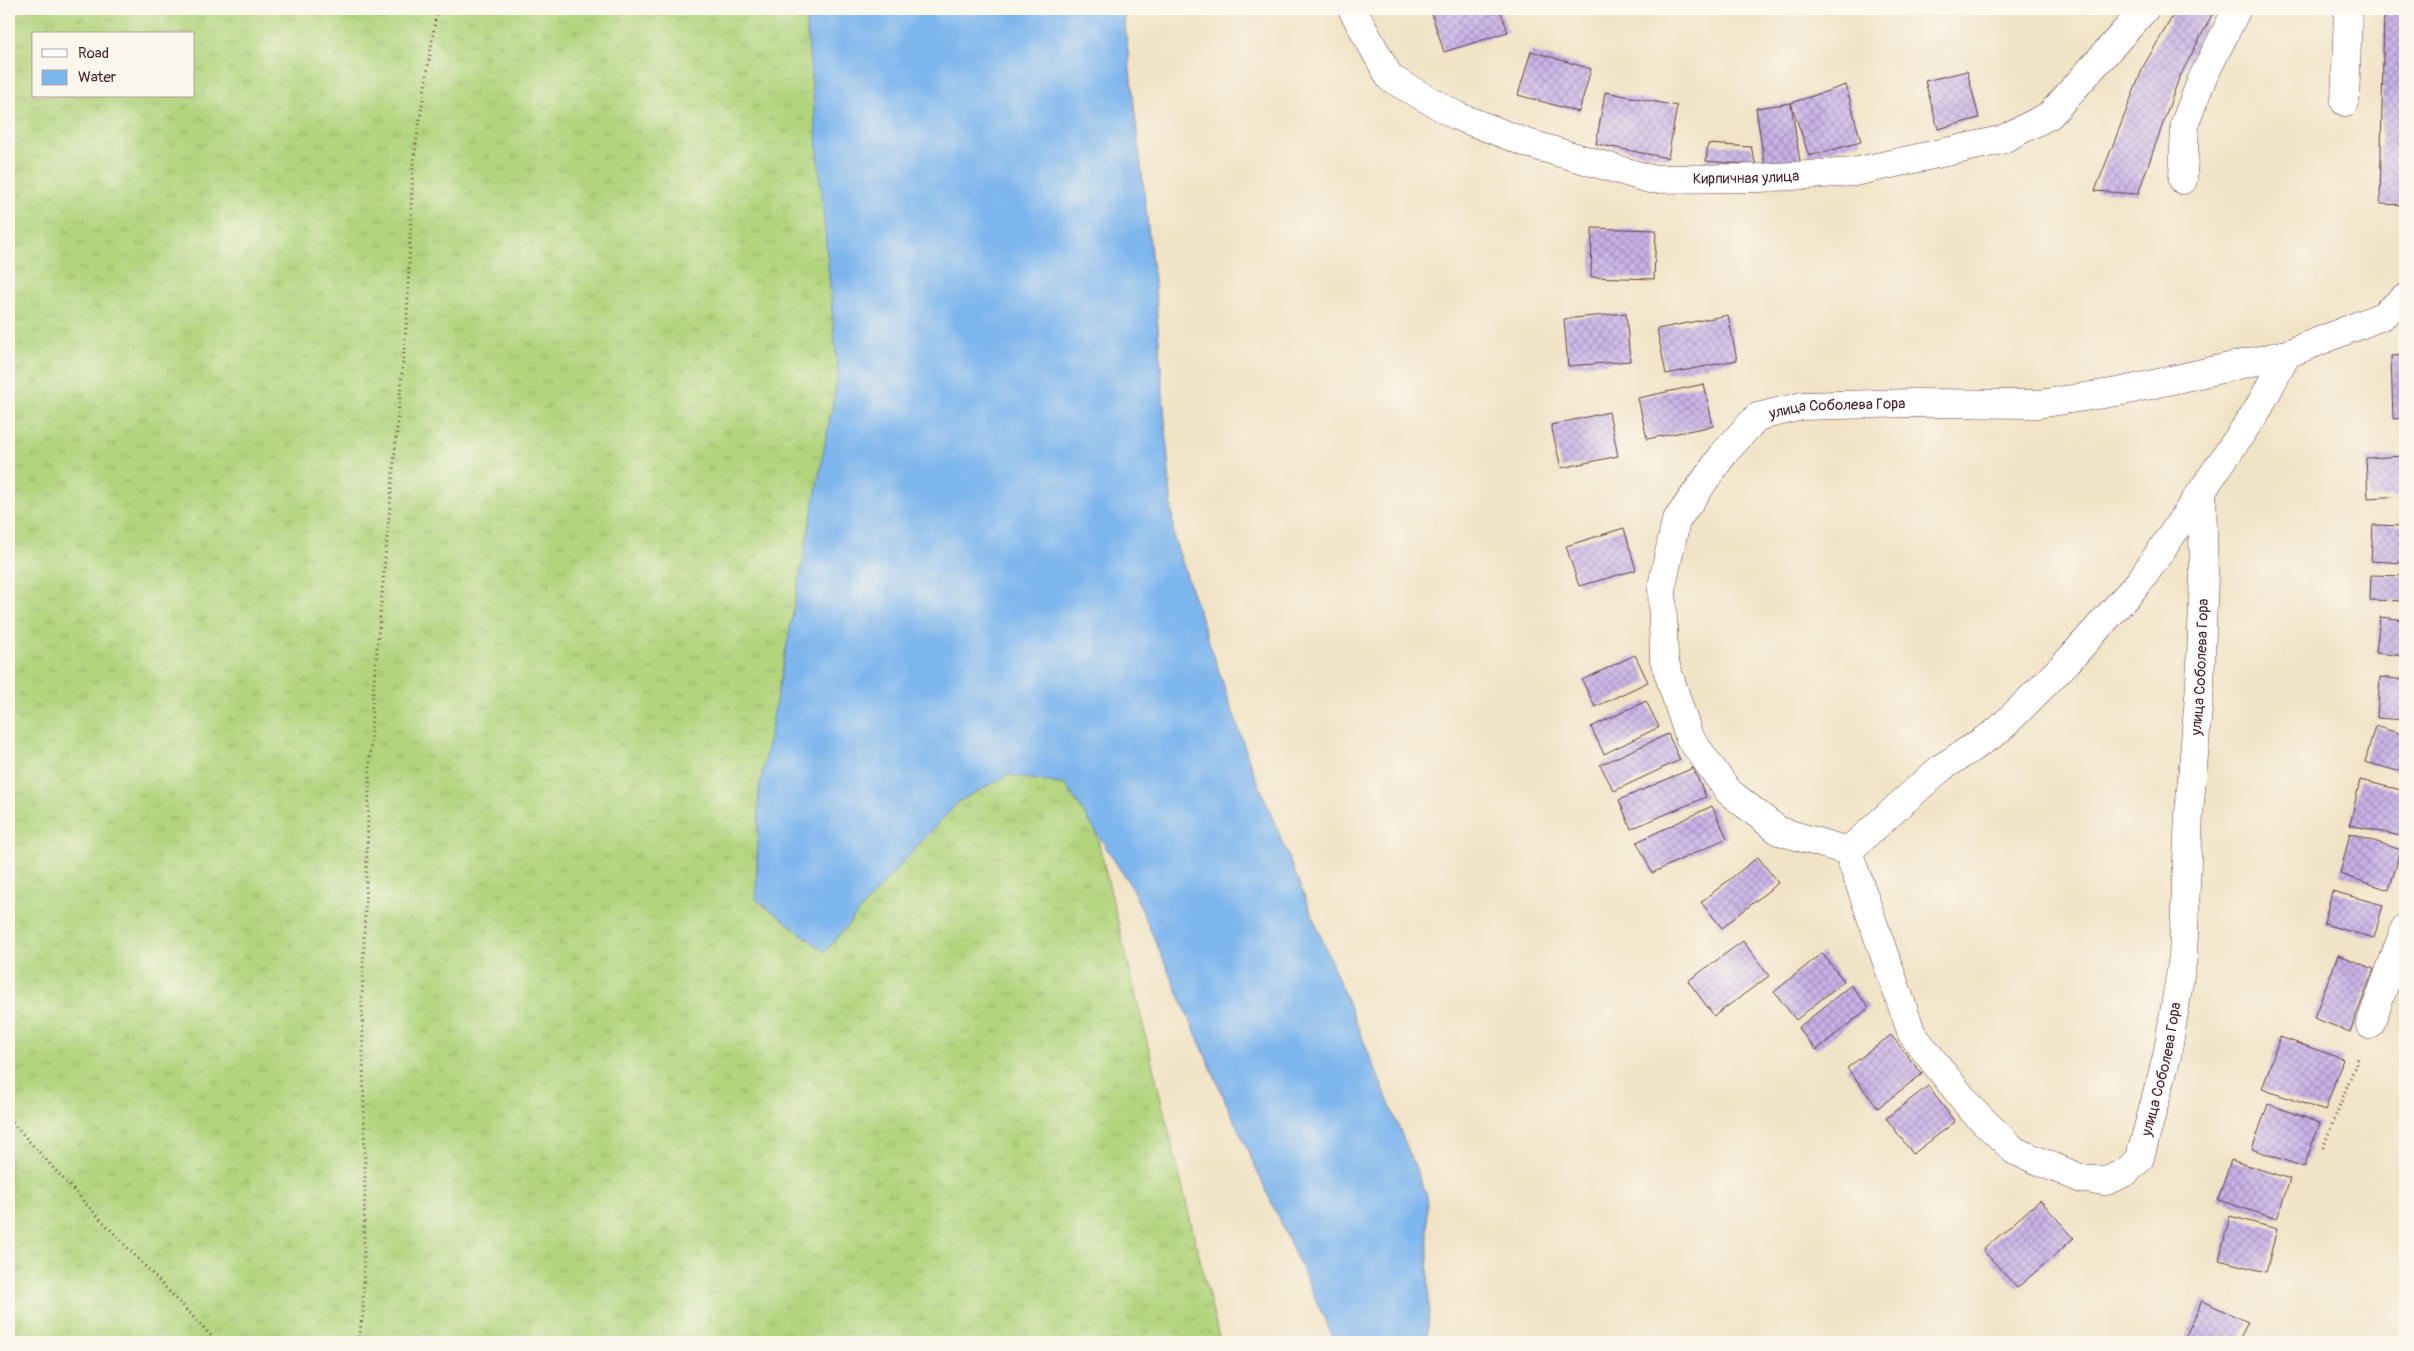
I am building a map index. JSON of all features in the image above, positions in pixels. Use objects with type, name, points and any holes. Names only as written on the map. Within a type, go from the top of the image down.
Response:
[{"type":"street","name":"Кирпичная улица","points":[[1352,9],[1390,78],[1457,116],[1527,143],[1650,179],[1759,178],[1854,172],[2001,140],[2050,115],[2145,9]]},
{"type":"street","points":[[2183,180],[2185,123],[2202,79],[2237,9]]},
{"type":"street","points":[[2345,102],[2348,9]]},
{"type":"street","name":"улица Соболева Гора","points":[[2202,492],[2204,574],[2200,685],[2189,813],[2182,957],[2167,1056],[2140,1158],[2126,1172],[2106,1181],[2082,1179],[2015,1151],[1973,1111],[1912,1034],[1848,851],[1779,831],[1729,792],[1689,737],[1664,660],[1662,586],[1676,521],[1725,452],[1757,417],[1802,406],[1913,402],[2039,404],[2123,391],[2288,354],[2382,316],[2405,298]]},
{"type":"street","points":[[1848,851],[1941,768],[1998,731],[2068,662],[2140,581],[2258,409],[2288,354]]},
{"type":"street","points":[[2370,1025],[2405,928]]},
{"type":"path","points":[[358,1342],[363,1314],[365,1168],[362,999],[372,704],[407,317],[413,163],[437,9]]},
{"type":"path","points":[[2323,1148],[2370,1025]]},
{"type":"path","points":[[9,1119],[86,1204],[217,1342]]},
{"type":"green space","points":[[9,9],[896,9],[1220,1342],[9,1342]]},
{"type":"water","points":[[805,9],[1123,9],[1155,288],[1174,538],[1250,763],[1427,1196],[1429,1307],[1427,1342],[1335,1342],[1228,1107],[1132,888],[1066,785],[1008,775],[958,802],[882,885],[825,952],[756,899],[759,791],[838,376]]},
{"type":"building","points":[[1430,9],[1500,9],[1508,32],[1444,52]]},
{"type":"building","points":[[2177,9],[2215,9],[2179,78],[2138,194],[2095,191],[2144,65]]},
{"type":"building","points":[[2384,9],[2405,9],[2405,205],[2380,204]]},
{"type":"building","points":[[1531,51],[1591,69],[1579,112],[1518,95]]},
{"type":"building","points":[[1967,71],[1979,118],[1938,129],[1925,81]]},
{"type":"building","points":[[1846,85],[1861,142],[1809,156],[1791,103]]},
{"type":"building","points":[[1605,92],[1677,106],[1668,158],[1596,144]]},
{"type":"building","points":[[1791,103],[1800,162],[1765,167],[1756,108]]},
{"type":"building","points":[[1708,144],[1751,147],[1756,165],[1706,161]]},
{"type":"building","points":[[1592,228],[1656,230],[1654,279],[1591,277]]},
{"type":"building","points":[[1626,313],[1630,361],[1568,366],[1564,319]]},
{"type":"building","points":[[1728,315],[1737,360],[1666,374],[1657,329]]},
{"type":"building","points":[[2405,355],[2405,418],[2393,419],[2391,356]]},
{"type":"building","points":[[1704,384],[1713,426],[1647,439],[1638,398]]},
{"type":"building","points":[[1609,412],[1618,456],[1561,468],[1551,425]]},
{"type":"building","points":[[2405,456],[2405,496],[2368,498],[2366,458]]},
{"type":"building","points":[[2373,525],[2405,526],[2405,563],[2371,561]]},
{"type":"building","points":[[1624,528],[1636,570],[1579,586],[1566,546]]},
{"type":"building","points":[[2371,575],[2405,576],[2405,601],[2370,600]]},
{"type":"building","points":[[2380,617],[2405,620],[2405,656],[2376,653]]},
{"type":"building","points":[[1635,655],[1648,682],[1595,707],[1582,680]]},
{"type":"building","points":[[2380,677],[2405,680],[2405,720],[2377,718]]},
{"type":"building","points":[[1646,701],[1659,727],[1604,754],[1591,727]]},
{"type":"building","points":[[2375,726],[2405,735],[2405,773],[2365,762]]},
{"type":"building","points":[[1668,734],[1680,760],[1614,791],[1600,765]]},
{"type":"building","points":[[1693,768],[1706,797],[1631,829],[1619,800]]},
{"type":"building","points":[[2360,780],[2405,791],[2405,837],[2350,825]]},
{"type":"building","points":[[1712,806],[1727,838],[1652,873],[1637,842]]},
{"type":"building","points":[[2350,833],[2401,850],[2389,890],[2340,874]]},
{"type":"building","points":[[1758,857],[1778,883],[1722,928],[1701,902]]},
{"type":"building","points":[[2332,891],[2383,905],[2374,938],[2324,924]]},
{"type":"building","points":[[1743,941],[1769,976],[1714,1016],[1688,981]]},
{"type":"building","points":[[1822,953],[1844,981],[1796,1020],[1774,992]]},
{"type":"building","points":[[2338,955],[2374,969],[2350,1032],[2314,1018]]},
{"type":"building","points":[[1851,985],[1869,1008],[1816,1050],[1798,1028]]},
{"type":"building","points":[[1891,1035],[1922,1074],[1878,1108],[1847,1068]]},
{"type":"building","points":[[2280,1037],[2343,1059],[2325,1111],[2262,1089]]},
{"type":"building","points":[[1928,1086],[1955,1122],[1913,1154],[1886,1118]]},
{"type":"building","points":[[2268,1104],[2320,1123],[2304,1167],[2252,1149]]},
{"type":"building","points":[[2231,1160],[2290,1179],[2277,1219],[2218,1200]]},
{"type":"building","points":[[2040,1200],[2074,1238],[2017,1288],[1983,1250]]},
{"type":"building","points":[[2230,1216],[2277,1229],[2266,1272],[2219,1260]]},
{"type":"building","points":[[2202,1301],[2248,1322],[2238,1342],[2183,1342]]}]
